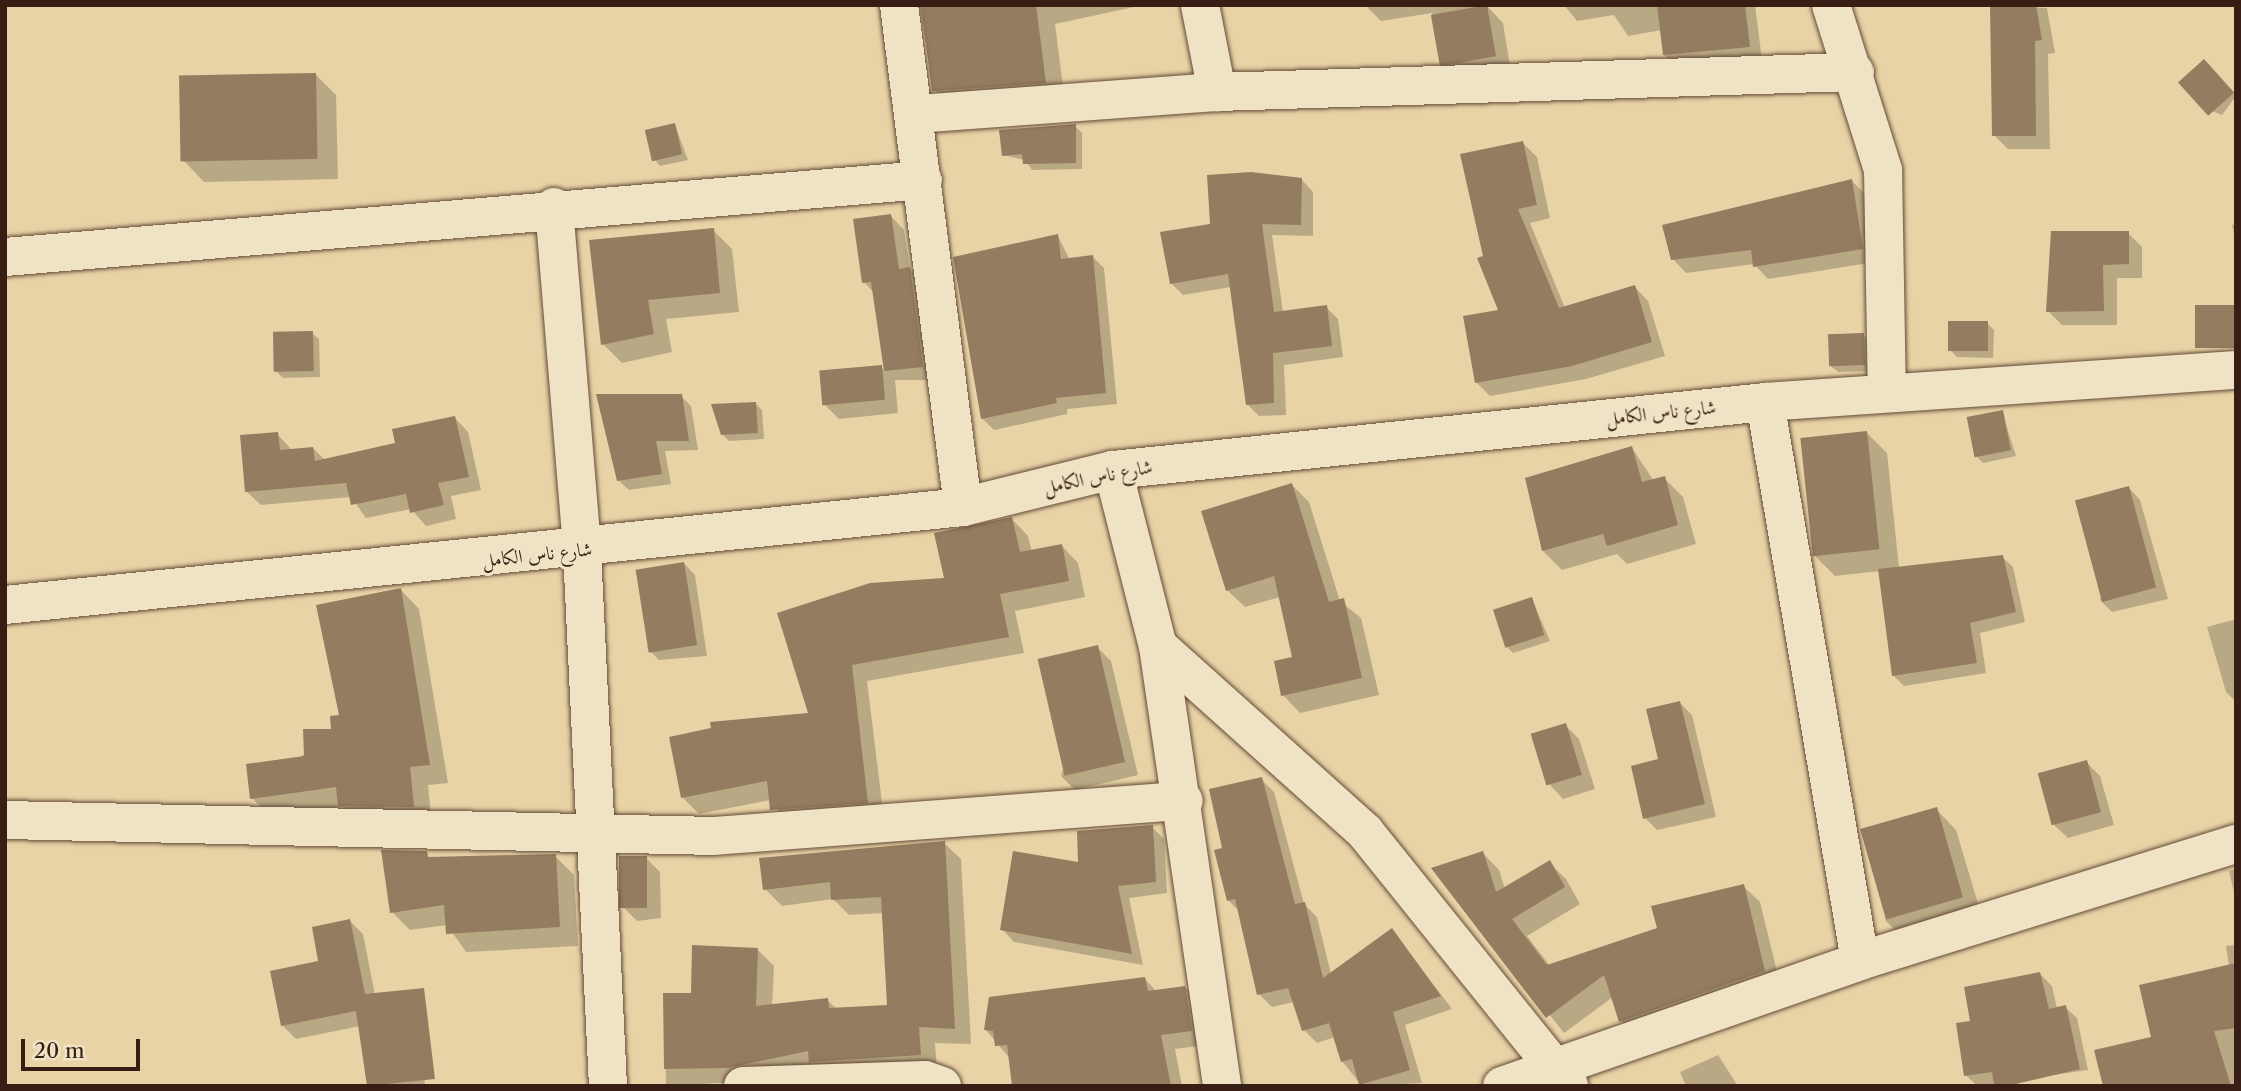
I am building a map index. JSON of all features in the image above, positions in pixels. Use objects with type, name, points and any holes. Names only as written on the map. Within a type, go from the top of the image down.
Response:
[{"type":"street","points":[[900,5],[917,114],[963,507]]},
{"type":"street","points":[[1200,5],[1217,92]]},
{"type":"street","points":[[1831,5],[1855,72],[1883,170],[1887,392]]},
{"type":"street","points":[[917,114],[1217,92],[1855,72]]},
{"type":"street","points":[[5,257],[554,207],[923,180]]},
{"type":"street","points":[[554,207],[582,551],[593,833],[608,1086]]},
{"type":"street","name":"شارع ناس الكامل","points":[[5,605],[582,551],[963,507],[1113,470],[1765,402],[2236,370]]},
{"type":"street","points":[[1765,402],[1860,961]]},
{"type":"street","points":[[1113,470],[1158,646],[1184,801],[1222,1086]]},
{"type":"street","points":[[1158,646],[1365,832],[1563,1077]]},
{"type":"street","points":[[5,820],[713,836],[1184,801]]},
{"type":"street","points":[[1502,1086],[1563,1077],[1860,961],[2236,844]]},
{"type":"street","points":[[743,1086],[925,1080],[942,1086]]},
{"type":"building","points":[[921,5],[1036,5],[1046,83],[932,91]]},
{"type":"building","points":[[1487,5],[1496,56],[1440,66],[1431,15]]},
{"type":"building","points":[[1657,5],[1745,5],[1750,47],[1663,55]]},
{"type":"building","points":[[1990,5],[2036,5],[2042,40],[2035,41],[2036,136],[1992,136]]},
{"type":"building","points":[[2204,59],[2234,92],[2208,116],[2178,82]]},
{"type":"building","points":[[316,73],[318,159],[181,161],[179,75]]},
{"type":"building","points":[[675,123],[682,154],[652,161],[645,130]]},
{"type":"building","points":[[1076,124],[1076,163],[1023,164],[1022,154],[1002,156],[999,130]]},
{"type":"building","points":[[1523,141],[1537,205],[1518,209],[1559,308],[1635,285],[1652,342],[1572,366],[1475,383],[1463,316],[1498,310],[1477,258],[1483,256],[1460,154]]},
{"type":"building","points":[[1251,172],[1302,178],[1301,225],[1262,224],[1274,312],[1327,305],[1332,346],[1273,353],[1274,403],[1246,405],[1228,274],[1170,284],[1160,232],[1210,224],[1207,175]]},
{"type":"building","points":[[1852,179],[1863,249],[1753,267],[1751,250],[1671,260],[1662,225]]},
{"type":"building","points":[[891,214],[899,269],[910,267],[923,367],[884,371],[871,282],[862,283],[853,219]]},
{"type":"building","points":[[714,228],[720,293],[648,300],[654,334],[601,345],[589,240]]},
{"type":"building","points":[[2051,231],[2129,231],[2129,264],[2103,265],[2104,311],[2046,312]]},
{"type":"building","points":[[1058,234],[1061,259],[1093,255],[1106,393],[1056,398],[1057,403],[981,419],[953,257]]},
{"type":"building","points":[[2195,305],[2236,305],[2236,348],[2195,348]]},
{"type":"building","points":[[1948,321],[1988,321],[1988,351],[1948,351]]},
{"type":"building","points":[[313,331],[314,371],[274,372],[273,332]]},
{"type":"building","points":[[1864,333],[1865,365],[1829,366],[1828,334]]},
{"type":"building","points":[[882,365],[885,400],[822,405],[819,370]]},
{"type":"building","points":[[596,394],[682,394],[689,441],[656,441],[662,474],[617,481]]},
{"type":"building","points":[[756,402],[758,433],[721,435],[711,404]]},
{"type":"building","points":[[2003,410],[2011,450],[1975,457],[1967,417]]},
{"type":"building","points":[[455,416],[469,477],[438,483],[444,505],[410,513],[406,494],[351,505],[346,483],[245,492],[240,435],[278,432],[280,450],[313,447],[315,461],[395,443],[392,429]]},
{"type":"building","points":[[1867,431],[1879,549],[1813,556],[1800,438]]},
{"type":"building","points":[[1632,446],[1642,482],[1665,476],[1678,525],[1607,546],[1603,534],[1542,551],[1525,478]]},
{"type":"building","points":[[1292,483],[1329,602],[1344,598],[1362,678],[1281,696],[1274,661],[1292,657],[1274,576],[1226,591],[1201,511]]},
{"type":"building","points":[[2129,486],[2156,587],[2102,602],[2075,500]]},
{"type":"building","points":[[1012,517],[1020,552],[1062,544],[1069,581],[1000,594],[1009,637],[852,665],[868,803],[770,810],[767,781],[681,798],[669,737],[711,728],[710,722],[808,713],[777,613],[870,583],[944,578],[934,533]]},
{"type":"building","points":[[2003,555],[2016,612],[1970,623],[1977,663],[1892,676],[1878,569]]},
{"type":"building","points":[[684,562],[697,645],[649,653],[636,570]]},
{"type":"building","points":[[401,588],[430,765],[410,767],[414,807],[338,806],[336,787],[250,799],[246,764],[304,756],[303,729],[331,729],[330,716],[339,715],[316,605]]},
{"type":"building","points":[[1532,597],[1544,635],[1505,648],[1493,610]]},
{"type":"building","points":[[1098,645],[1125,762],[1065,776],[1038,659]]},
{"type":"building","points":[[1680,701],[1705,804],[1643,819],[1631,766],[1658,759],[1646,709]]},
{"type":"building","points":[[1566,723],[1582,775],[1546,785],[1531,734]]},
{"type":"building","points":[[2087,760],[2101,812],[2052,825],[2038,773]]},
{"type":"building","points":[[1262,777],[1295,904],[1305,902],[1323,978],[1392,928],[1441,996],[1393,1012],[1410,1070],[1359,1085],[1352,1059],[1341,1062],[1329,1023],[1302,1031],[1288,988],[1257,995],[1235,899],[1227,901],[1214,850],[1222,848],[1209,789]]},
{"type":"building","points":[[1937,807],[1963,897],[1886,919],[1860,829]]},
{"type":"building","points":[[1153,825],[1156,882],[1118,886],[1132,954],[1000,930],[1013,851],[1078,862],[1077,831]]},
{"type":"building","points":[[945,841],[955,1029],[919,1027],[921,1055],[809,1062],[808,1051],[727,1068],[664,1069],[663,993],[691,993],[692,945],[758,948],[756,1006],[828,998],[829,1008],[887,1005],[881,897],[831,900],[830,882],[763,890],[759,858]]},
{"type":"building","points":[[381,850],[427,851],[428,857],[556,854],[560,927],[446,934],[444,905],[390,913]]},
{"type":"building","points":[[1483,851],[1496,892],[1550,860],[1565,887],[1512,919],[1547,965],[1657,928],[1651,906],[1744,884],[1765,971],[1619,1022],[1604,975],[1546,1018],[1431,868]]},
{"type":"building","points":[[619,856],[647,856],[647,908],[619,908]]},
{"type":"building","points":[[350,919],[365,994],[424,988],[435,1079],[367,1086],[356,1011],[281,1026],[270,971],[318,961],[312,927]]},
{"type":"building","points":[[2236,963],[2236,1028],[2214,1031],[2231,1086],[2103,1086],[2094,1050],[2151,1037],[2139,985]]},
{"type":"building","points":[[2040,972],[2049,1009],[2066,1005],[2080,1069],[2007,1086],[1994,1086],[1992,1072],[1964,1076],[1956,1023],[1970,1021],[1964,987]]},
{"type":"building","points":[[1145,977],[1148,991],[1185,986],[1192,1031],[1161,1035],[1171,1086],[1012,1086],[1007,1045],[995,1046],[993,1031],[984,1030],[989,997]]}]
